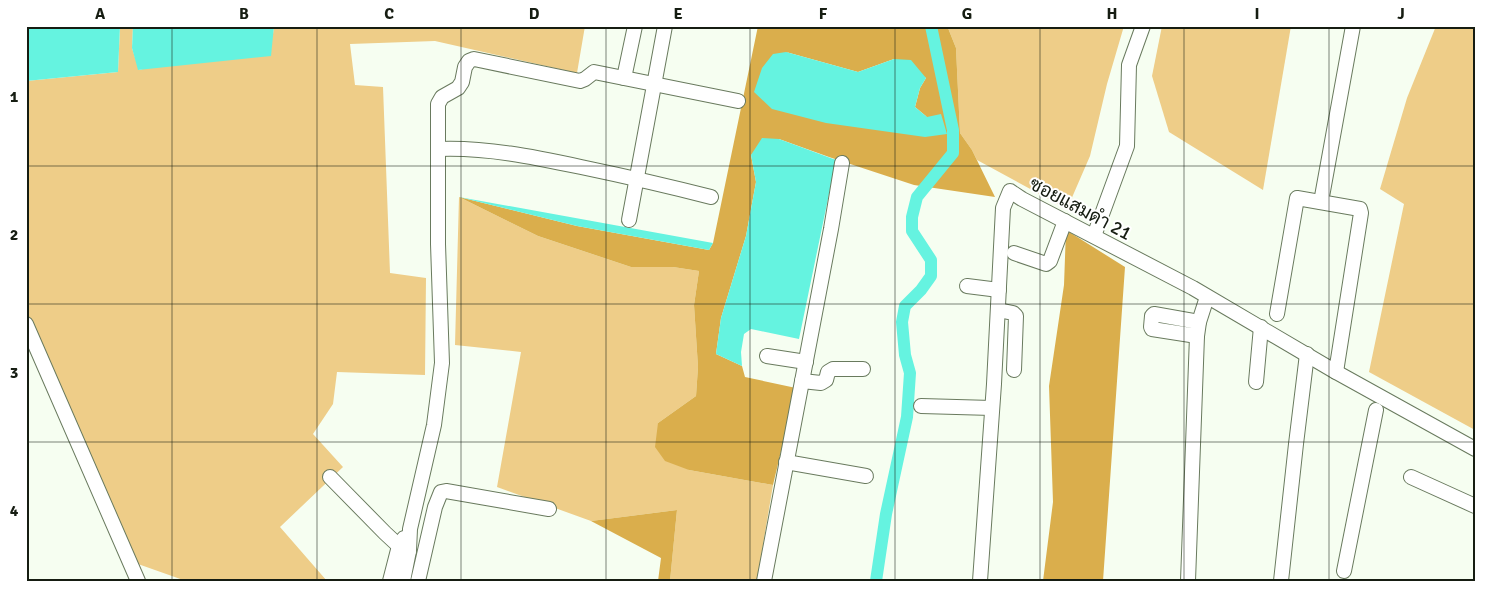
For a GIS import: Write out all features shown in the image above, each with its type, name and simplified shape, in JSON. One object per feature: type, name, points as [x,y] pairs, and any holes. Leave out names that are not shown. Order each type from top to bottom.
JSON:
[{"type":"street","points":[[624,78],[634,26]]},
{"type":"street","points":[[629,220],[665,26]]},
{"type":"street","points":[[1094,236],[1128,146],[1129,65],[1143,26]]},
{"type":"street","points":[[1321,202],[1353,26]]},
{"type":"street","points":[[390,581],[410,529],[434,424],[442,364],[438,244],[438,104],[442,98],[458,88],[462,82],[465,67],[469,61],[474,59],[580,81],[594,72],[738,101]]},
{"type":"street","points":[[438,148],[461,148],[523,154],[711,198]]},
{"type":"street","points":[[764,581],[842,163]]},
{"type":"street","name":"ซอยแสมดำ 21","points":[[980,581],[1003,208],[1010,191],[1193,288],[1261,327],[1336,372],[1377,402],[1475,449]]},
{"type":"street","points":[[1277,314],[1297,199],[1359,209],[1361,212],[1336,372]]},
{"type":"street","points":[[1014,253],[1046,264],[1050,261],[1065,221]]},
{"type":"street","points":[[966,286],[999,290]]},
{"type":"street","points":[[1188,581],[1198,329],[1207,297]]},
{"type":"street","points":[[998,310],[1013,313],[1016,316],[1014,370]]},
{"type":"street","points":[[26,324],[138,581]]},
{"type":"street","points":[[1256,382],[1261,327]]},
{"type":"street","points":[[1281,581],[1307,354]]},
{"type":"street","points":[[767,356],[806,362]]},
{"type":"street","points":[[802,382],[821,383],[826,380],[828,372],[833,369],[863,369]]},
{"type":"street","points":[[1344,571],[1377,402]]},
{"type":"street","points":[[921,406],[992,408]]},
{"type":"street","points":[[786,462],[866,476]]},
{"type":"street","points":[[330,477],[385,533],[404,548]]},
{"type":"street","points":[[1411,477],[1475,506]]},
{"type":"street","points":[[418,581],[435,507],[441,492],[446,491],[548,509]]},
{"type":"street","points":[[402,581],[404,548]]},
{"type":"shaded area","points":[[120,26],[133,26],[132,48],[139,70],[273,34],[274,26],[585,26],[577,73],[435,41],[350,44],[355,85],[383,87],[390,273],[426,278],[425,375],[337,372],[333,404],[313,434],[343,467],[280,527],[327,581],[186,581],[138,564],[26,340],[26,81],[118,72]]},
{"type":"shaded area","points":[[758,26],[946,26],[948,28],[956,48],[960,133],[972,150],[995,197],[914,185],[779,139],[751,155],[756,182],[746,236],[721,318],[716,354],[742,366],[745,377],[796,388],[773,485],[689,470],[665,461],[655,447],[658,423],[696,396],[698,367],[694,305],[699,271],[673,267],[631,267],[538,236],[459,197],[577,226],[709,250],[713,243]],"holes":[[[786,52],[858,72],[894,59],[926,78],[920,88],[915,107],[927,117]]]},
{"type":"shaded area","points":[[946,26],[1124,26],[1107,84],[1090,156],[1067,209],[977,160],[960,133],[956,48]]},
{"type":"shaded area","points":[[1162,26],[1291,26],[1263,190],[1169,132],[1152,76]]},
{"type":"shaded area","points":[[1436,26],[1475,26],[1475,430],[1369,372],[1404,204],[1380,189],[1407,98]]},
{"type":"shaded area","points":[[459,197],[538,236],[631,267],[673,267],[699,271],[694,305],[698,367],[696,396],[658,423],[689,470],[773,485],[757,581],[670,581],[677,510],[591,521],[497,487],[521,352],[455,345]]},
{"type":"shaded area","points":[[1066,230],[1125,267],[1103,581],[1043,581],[1053,502],[1049,386],[1064,285]]},
{"type":"shaded area","points":[[677,510],[670,581],[658,581],[661,558],[591,521]]},
{"type":"water","points":[[26,26],[120,26],[118,72],[26,81]]},
{"type":"water","points":[[133,26],[274,26],[271,56],[138,70],[132,48]]},
{"type":"water","points":[[786,52],[858,72],[894,59],[911,60],[926,78],[920,88],[915,107],[927,117],[941,114],[947,134],[925,137],[826,123],[772,109],[754,92],[762,68],[773,54]]},
{"type":"water","points":[[762,138],[779,139],[836,160],[799,339],[751,329],[744,334],[741,352],[742,366],[716,354],[721,318],[746,236],[756,182],[751,155]]},
{"type":"water","points":[[459,197],[713,243],[709,250],[577,226]]},
{"type":"waterway","points":[[876,581],[886,514],[907,417],[910,373],[905,355],[902,322],[905,306],[921,290],[931,276],[931,260],[912,231],[912,217],[917,197],[953,153],[953,130],[931,26]]}]
